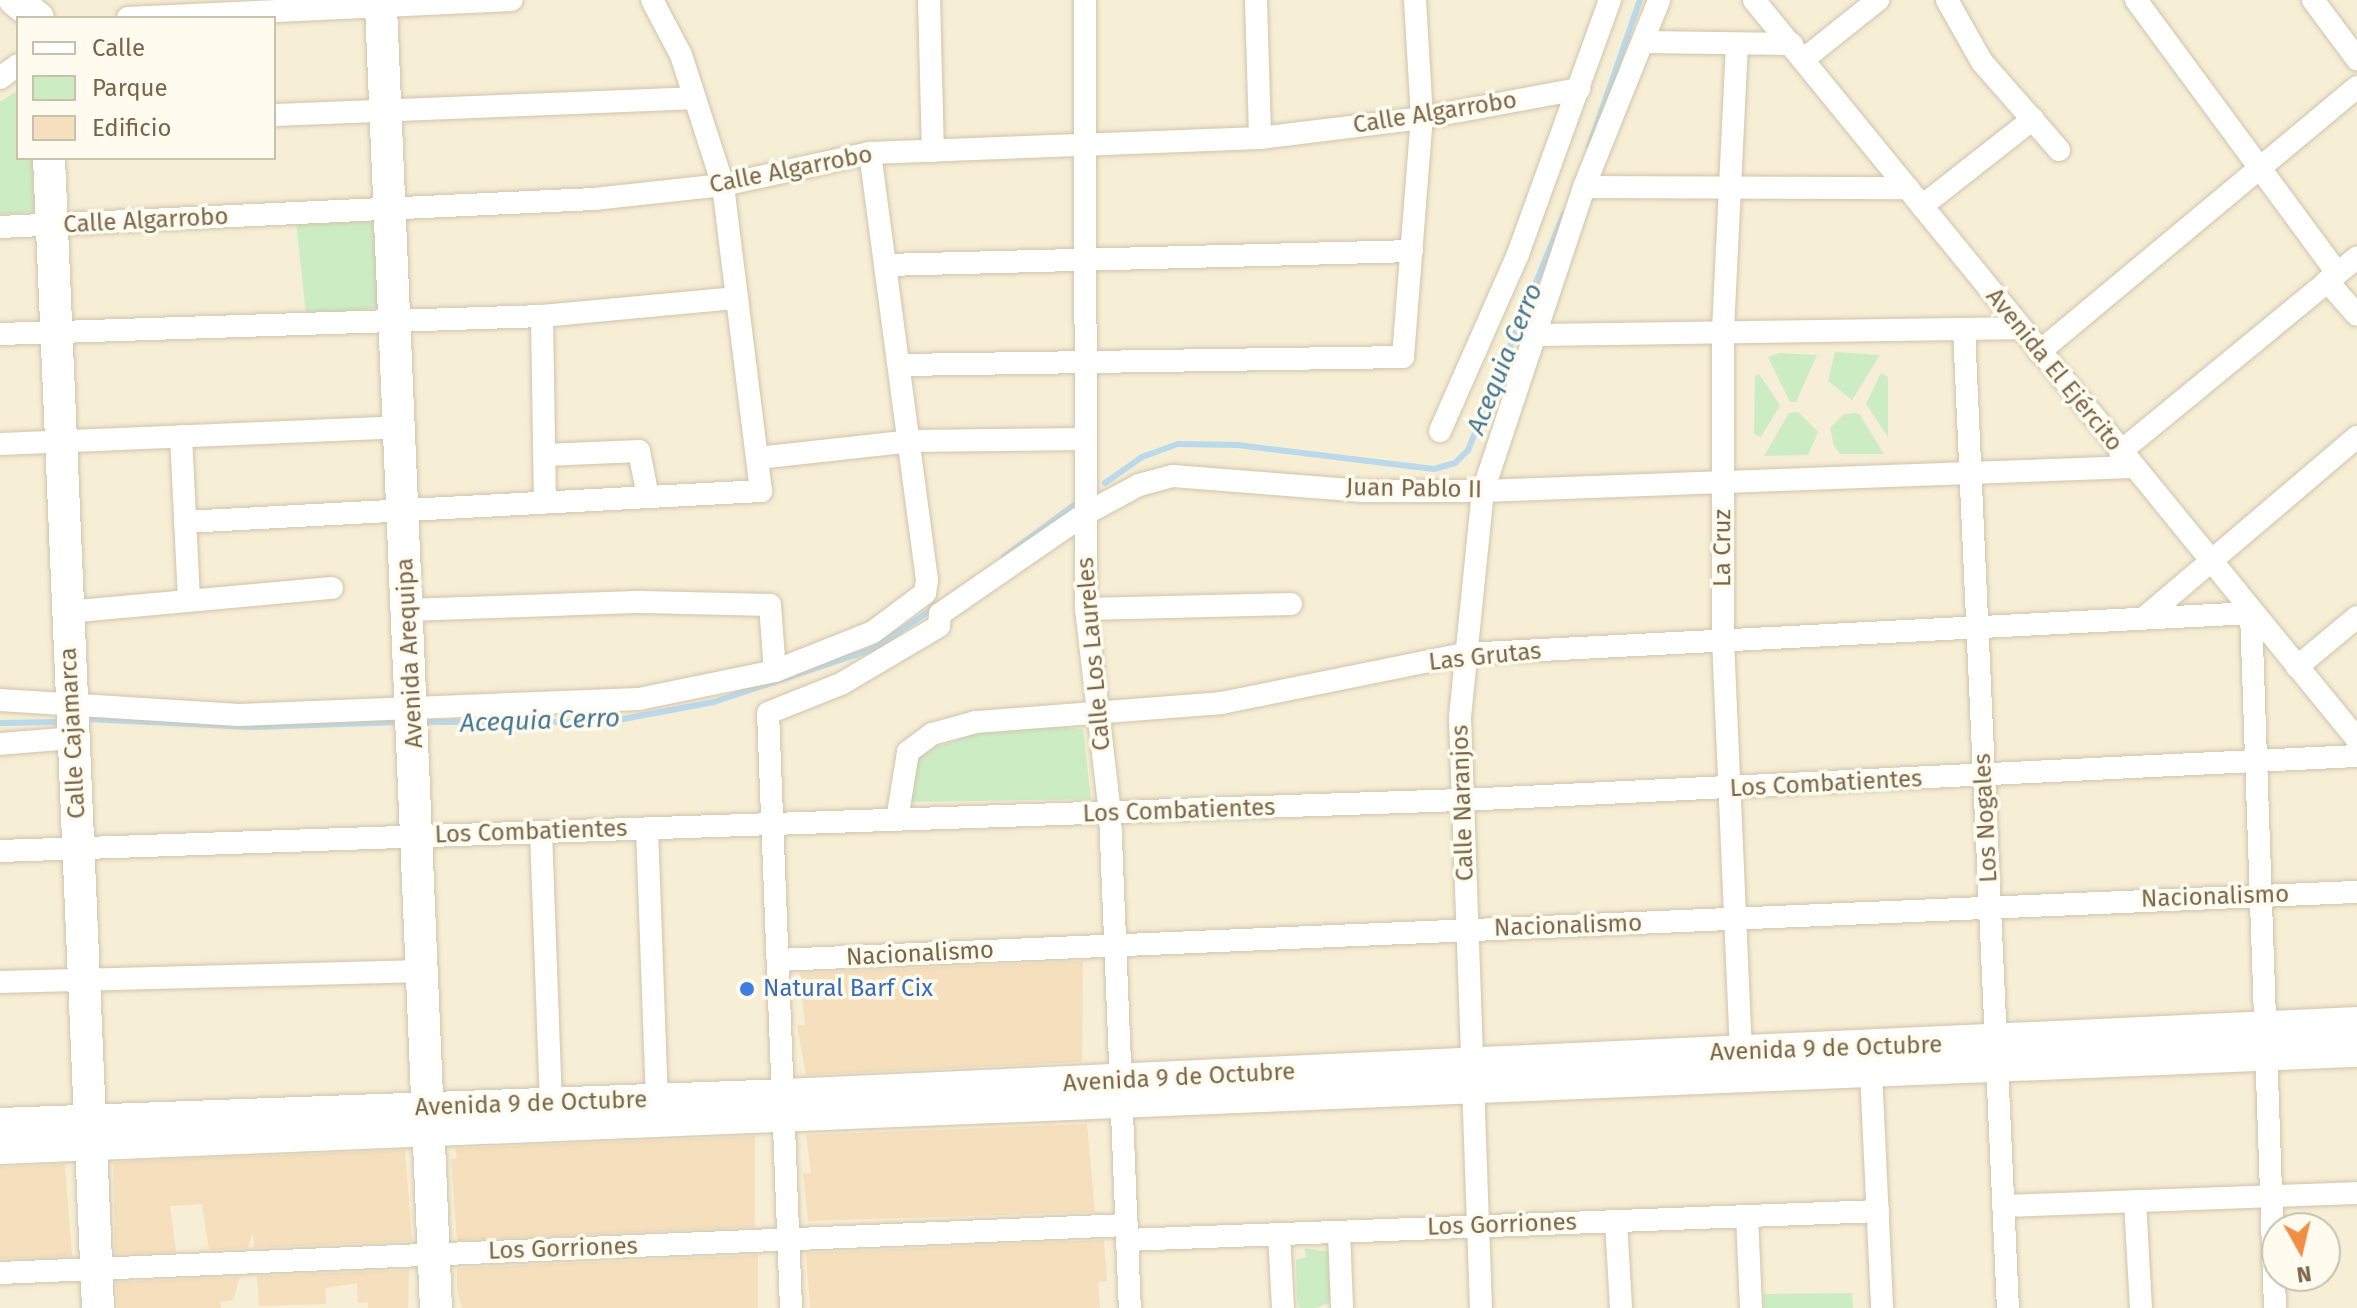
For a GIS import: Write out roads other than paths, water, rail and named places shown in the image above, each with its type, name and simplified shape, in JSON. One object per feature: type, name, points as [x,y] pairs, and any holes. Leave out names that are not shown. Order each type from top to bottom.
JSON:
[{"type":"street","points":[[15,0],[37,16]]},
{"type":"street","points":[[164,16],[512,0]]},
{"type":"street","points":[[185,522],[761,491],[723,185],[681,55],[652,0]]},
{"type":"street","points":[[929,0],[933,151]]},
{"type":"street","name":"Calle Los Laureles","points":[[1085,0],[1086,609],[1110,814],[1130,1308]]},
{"type":"street","points":[[1256,0],[1260,138]]},
{"type":"street","points":[[901,365],[1403,357],[1422,118],[1415,0]]},
{"type":"street","points":[[1440,431],[1518,254],[1610,0]]},
{"type":"street","name":"Calle Naranjos","points":[[1481,1308],[1463,800],[1464,654],[1483,491],[1532,335],[1584,187],[1659,0]]},
{"type":"street","name":"Avenida El Ejército","points":[[1754,0],[2251,613],[2357,739]]},
{"type":"street","points":[[1644,42],[1737,44],[1798,52],[1878,0]]},
{"type":"street","points":[[1947,0],[1982,62],[2059,150]]},
{"type":"street","points":[[2136,0],[2357,315]]},
{"type":"street","points":[[2313,0],[2357,59]]},
{"type":"street","name":"Avenida Arequipa","points":[[378,4],[404,510],[436,1308]]},
{"type":"street","name":"La Cruz","points":[[1737,44],[1723,333],[1723,640],[1741,1052]]},
{"type":"street","points":[[2039,352],[2357,87]]},
{"type":"street","name":"Calle Algarrobo","points":[[0,227],[594,199],[723,185],[870,153],[1085,149],[1260,138],[1422,118],[1579,89]]},
{"type":"street","points":[[276,115],[694,98]]},
{"type":"street","points":[[1584,187],[1728,187],[1915,197],[2033,119]]},
{"type":"street","points":[[0,744],[73,721],[239,715],[413,722],[639,699],[775,671],[873,632],[925,593],[912,441],[870,153]]},
{"type":"street","name":"Calle Cajamarca","points":[[49,160],[98,1308]]},
{"type":"street","points":[[886,265],[1412,251]]},
{"type":"street","points":[[2127,460],[2357,257]]},
{"type":"street","points":[[0,334],[542,316],[737,298]]},
{"type":"street","points":[[542,316],[545,502]]},
{"type":"street","points":[[1532,335],[2020,328]]},
{"type":"street","name":"Los Nogales","points":[[1964,329],[2008,1308]]},
{"type":"street","points":[[0,444],[400,427]]},
{"type":"street","points":[[181,436],[189,600]]},
{"type":"street","points":[[2143,619],[2357,437]]},
{"type":"street","points":[[758,458],[912,441],[1084,439]]},
{"type":"street","points":[[545,455],[639,451],[648,497]]},
{"type":"street","name":"Juan Pablo II","points":[[771,825],[768,713],[841,684],[939,626],[940,614],[1085,501],[1139,485],[1173,476],[1363,491],[1483,491],[1971,476],[2127,460]]},
{"type":"street","points":[[67,612],[332,588]]},
{"type":"street","points":[[408,610],[642,602],[770,605],[775,671]]},
{"type":"street","points":[[1086,609],[1291,604]]},
{"type":"street","points":[[2251,613],[2263,1042],[2275,1308]]},
{"type":"street","name":"Las Grutas","points":[[897,820],[908,752],[932,734],[976,722],[1221,703],[1464,654],[2251,613]]},
{"type":"street","points":[[2297,667],[2357,617]]},
{"type":"street","points":[[0,700],[73,721]]},
{"type":"street","name":"Los Combatientes","points":[[0,851],[1463,800],[1984,777],[2357,756]]},
{"type":"street","points":[[771,825],[786,1107],[791,1308]]},
{"type":"street","points":[[647,829],[657,1100]]},
{"type":"street","points":[[541,832],[551,1104]]},
{"type":"street","name":"Nacionalismo","points":[[778,960],[2357,892]]},
{"type":"street","points":[[0,982],[423,971]]},
{"type":"street","name":"Avenida 9 de Octubre","points":[[2263,1042],[2357,1023]]},
{"type":"street","name":"Avenida 9 de Octubre","points":[[1472,1076],[1741,1052],[1997,1054],[2263,1042],[2357,1051]]},
{"type":"street","name":"Avenida 9 de Octubre","points":[[0,1124],[90,1132],[786,1107],[1472,1076],[1871,1072],[1997,1054]]},
{"type":"street","points":[[1871,1072],[1882,1308]]},
{"type":"street","name":"Avenida 9 de Octubre","points":[[429,1119],[551,1104],[657,1100],[786,1107]]},
{"type":"street","name":"Avenida 9 de Octubre","points":[[0,1148],[90,1132]]},
{"type":"street","points":[[2003,1206],[2357,1193]]},
{"type":"street","points":[[2135,1201],[2141,1308]]},
{"type":"street","name":"Los Gorriones","points":[[0,1273],[790,1239],[1127,1233],[1279,1234],[1878,1211]]},
{"type":"street","points":[[1747,1216],[1751,1308]]},
{"type":"street","points":[[1616,1221],[1621,1308]]},
{"type":"street","points":[[1339,1232],[1342,1308]]},
{"type":"street","points":[[1279,1234],[1283,1308]]},
{"type":"waterway","name":"Acequia Cerro","points":[[1589,147],[1640,0]]},
{"type":"waterway","name":"Acequia Cerro","points":[[1105,483],[1142,457],[1178,444],[1238,445],[1434,469],[1455,463],[1468,450],[1564,214]]},
{"type":"waterway","name":"Acequia Cerro","points":[[1004,557],[1078,502]]},
{"type":"waterway","name":"Acequia Cerro","points":[[420,722],[607,722],[714,702],[873,649],[934,608]]},
{"type":"waterway","name":"Acequia Cerro","points":[[88,719],[251,727],[401,722]]},
{"type":"waterway","name":"Acequia Cerro","points":[[0,723],[60,722]]},
{"type":"place","name":"Natural Barf Cix","points":[[747,989]]}]
